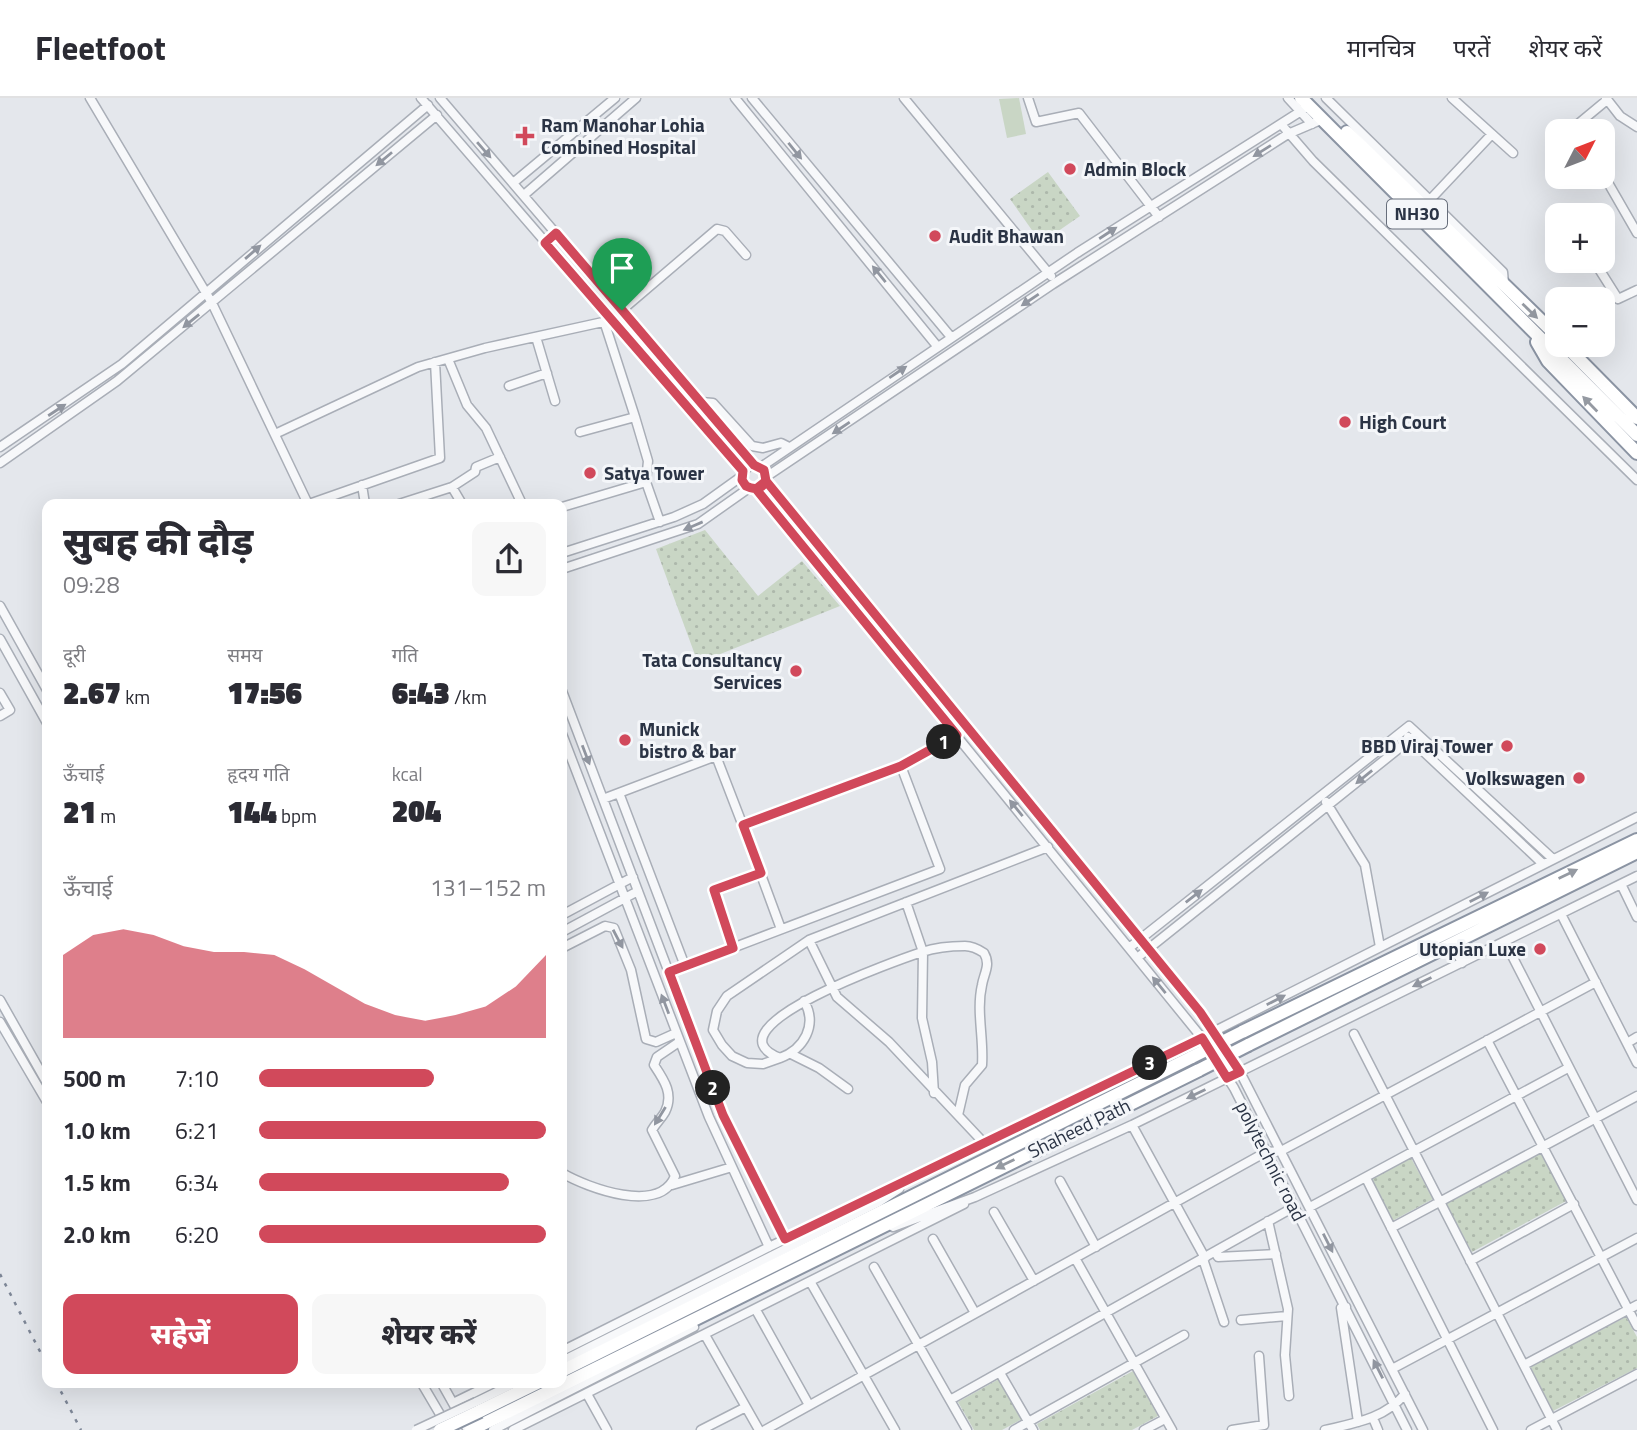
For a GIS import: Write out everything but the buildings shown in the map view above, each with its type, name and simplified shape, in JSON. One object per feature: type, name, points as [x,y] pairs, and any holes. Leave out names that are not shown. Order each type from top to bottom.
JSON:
[{"type":"highway","name":"NH30","points":[[1306,103],[1317,121],[1526,323],[1548,361],[1637,453]]},
{"type":"highway","name":"NH30","points":[[1306,103],[1411,195],[1427,203],[1545,332]]},
{"type":"highway","points":[[1526,323],[1545,336]]},
{"type":"highway","points":[[1567,357],[1637,435]]},
{"type":"highway","points":[[1577,357],[1637,418]]},
{"type":"highway","name":"Shaheed Path","points":[[567,1372],[823,1257],[1196,1063],[1242,1032],[1637,840]]},
{"type":"highway","name":"Shaheed Path","points":[[567,1368],[857,1218],[1196,1063],[1248,1045],[1637,852]]},
{"type":"highway","points":[[469,1430],[518,1394]]},
{"type":"highway","points":[[440,1430],[485,1419],[518,1394]]},
{"type":"street","points":[[90,98],[212,303],[307,499]]},
{"type":"street","name":"polytechnic road","points":[[421,98],[608,320],[742,473],[1202,1038],[1227,1078],[1266,1152],[1407,1430]]},
{"type":"street","points":[[440,98],[758,466],[1215,1031],[1240,1072],[1423,1430]]},
{"type":"street","points":[[513,183],[615,98]]},
{"type":"street","points":[[524,195],[636,98]]},
{"type":"street","points":[[735,98],[937,346]]},
{"type":"street","points":[[752,98],[951,337]]},
{"type":"street","points":[[904,98],[1049,272],[1053,284]]},
{"type":"street","points":[[1028,98],[1036,122],[1079,113],[1159,217]]},
{"type":"street","points":[[1288,98],[1306,103]]},
{"type":"street","points":[[1326,98],[1427,203],[1492,134]]},
{"type":"street","points":[[1452,98],[1513,153]]},
{"type":"street","points":[[1583,119],[1606,99],[1620,116],[1637,127]]},
{"type":"street","points":[[567,550],[660,522],[703,504],[742,473],[789,447],[1049,272],[1281,124],[1306,103]]},
{"type":"street","points":[[0,447],[106,376],[428,106]]},
{"type":"street","points":[[0,463],[88,404],[436,116]]},
{"type":"street","points":[[567,567],[698,524],[1053,284],[1288,134],[1317,121]]},
{"type":"street","points":[[1281,124],[1288,134],[1637,480]]},
{"type":"street","points":[[1612,189],[1637,233]]},
{"type":"street","points":[[622,310],[717,229],[725,231],[746,255]]},
{"type":"street","points":[[545,243],[556,233]]},
{"type":"street","points":[[1602,273],[1618,299],[1637,290]]},
{"type":"street","points":[[275,434],[418,367],[608,320],[648,461],[646,482],[660,522]]},
{"type":"street","points":[[536,337],[555,401]]},
{"type":"street","points":[[448,359],[467,405],[486,428],[520,499]]},
{"type":"street","points":[[323,499],[440,458],[435,362]]},
{"type":"street","points":[[509,386],[547,373]]},
{"type":"street","points":[[701,402],[713,403],[752,446],[763,448],[781,443],[789,447]]},
{"type":"street","points":[[580,432],[635,417]]},
{"type":"street","points":[[415,499],[452,487],[475,472],[476,467],[500,457]]},
{"type":"street","points":[[567,506],[646,482]]},
{"type":"street","points":[[362,485],[364,499]]},
{"type":"street","points":[[452,487],[459,499]]},
{"type":"street","points":[[0,606],[42,681]]},
{"type":"street","points":[[0,639],[42,713]]},
{"type":"street","points":[[0,693],[10,710],[0,716]]},
{"type":"street","points":[[567,704],[723,1115],[785,1239]]},
{"type":"street","points":[[1129,948],[1409,726],[1414,736],[1543,864]]},
{"type":"street","points":[[743,825],[901,766],[957,735]]},
{"type":"street","points":[[1137,958],[1414,736]]},
{"type":"street","points":[[1414,736],[1553,859]]},
{"type":"street","points":[[567,747],[679,1042],[769,1247]]},
{"type":"street","points":[[603,799],[716,756],[781,929]]},
{"type":"street","points":[[669,972],[940,869],[901,766]]},
{"type":"street","points":[[619,793],[685,966]]},
{"type":"street","points":[[1322,797],[1365,864],[1380,947]]},
{"type":"street","points":[[1215,1031],[1637,817]]},
{"type":"street","points":[[804,1001],[811,1024],[802,1044],[791,1054],[763,1064],[747,1063],[732,1056],[713,1030],[717,1011],[727,996],[809,940],[1048,847]]},
{"type":"street","points":[[1063,866],[1074,857]]},
{"type":"street","points":[[733,948],[714,890],[761,873]]},
{"type":"street","points":[[567,1380],[823,1257],[975,1197],[1132,1125],[1637,876]]},
{"type":"street","points":[[567,912],[633,877]]},
{"type":"street","points":[[1621,884],[1637,917]]},
{"type":"street","points":[[567,929],[638,891]]},
{"type":"street","points":[[906,902],[923,952],[922,1018],[932,1062],[934,1093]]},
{"type":"street","points":[[1561,914],[1637,1063]]},
{"type":"street","points":[[1439,917],[1443,926]]},
{"type":"street","points":[[567,946],[606,926],[614,928],[631,970],[643,1035],[649,1042],[656,1042],[676,1033]]},
{"type":"street","points":[[809,940],[837,997],[889,1042],[934,1093],[984,1143]]},
{"type":"street","points":[[1505,942],[1637,1200]]},
{"type":"street","points":[[780,1058],[766,1049],[764,1038],[769,1026],[804,1001],[832,987],[923,952],[967,946],[984,953],[988,959],[980,1008],[982,1065],[965,1085],[958,1115]]},
{"type":"street","points":[[1456,951],[1462,963]]},
{"type":"street","points":[[765,1430],[1266,1152],[1281,1151],[1596,982]]},
{"type":"street","points":[[0,1000],[42,1074]]},
{"type":"street","points":[[0,1022],[42,1093]]},
{"type":"street","points":[[1354,1034],[1557,1430]]},
{"type":"street","points":[[1627,1043],[1637,1037]]},
{"type":"street","points":[[567,1348],[785,1239],[984,1143],[1063,1109],[1202,1038]]},
{"type":"street","points":[[1487,1040],[1519,1095],[1601,1257],[1633,1308],[1637,1325]]},
{"type":"street","points":[[671,1185],[675,1175],[652,1130],[656,1121],[664,1114],[668,1101],[668,1087],[654,1065],[657,1057],[679,1042]]},
{"type":"street","points":[[791,1054],[819,1068],[848,1089]]},
{"type":"street","points":[[1310,1207],[1568,1068]]},
{"type":"street","points":[[1391,1228],[1637,1096]]},
{"type":"street","points":[[1132,1125],[1204,1258],[1224,1322]]},
{"type":"street","points":[[1076,1136],[1082,1148]]},
{"type":"street","points":[[567,1176],[582,1185],[609,1194],[660,1194],[671,1185],[732,1167]]},
{"type":"street","points":[[567,1359],[857,1218],[924,1172]]},
{"type":"street","points":[[1366,1178],[1493,1430]]},
{"type":"street","points":[[1060,1181],[1096,1247]]},
{"type":"street","points":[[513,1430],[950,1214],[975,1197]]},
{"type":"street","points":[[1470,1261],[1574,1204]]},
{"type":"street","points":[[950,1401],[1294,1207]]},
{"type":"street","points":[[994,1212],[1034,1281]]},
{"type":"street","points":[[1268,1222],[1287,1316],[1285,1354],[1289,1396]]},
{"type":"street","points":[[887,1230],[894,1242]]},
{"type":"street","points":[[1392,1369],[1637,1238]]},
{"type":"street","points":[[933,1239],[975,1313]]},
{"type":"street","points":[[1215,1252],[1218,1257],[1276,1254]]},
{"type":"street","points":[[1075,1258],[1172,1430]]},
{"type":"street","points":[[874,1267],[967,1430]]},
{"type":"street","points":[[811,1283],[895,1430]]},
{"type":"street","points":[[1346,1307],[1341,1308],[1358,1422]]},
{"type":"street","points":[[1524,1366],[1633,1308]]},
{"type":"street","points":[[756,1310],[809,1405]]},
{"type":"street","points":[[1241,1321],[1287,1316]]},
{"type":"street","points":[[705,1335],[759,1430]]},
{"type":"street","points":[[1014,1430],[1030,1426],[1184,1335]]},
{"type":"street","points":[[1236,1430],[1264,1425],[1259,1356]]},
{"type":"street","points":[[1000,1373],[1030,1426]]},
{"type":"street","points":[[1531,1430],[1637,1374]]},
{"type":"street","points":[[424,1388],[449,1430]]},
{"type":"street","points":[[444,1388],[469,1430]]},
{"type":"street","points":[[453,1403],[484,1388]]},
{"type":"street","points":[[416,1430],[485,1419],[550,1388]]},
{"type":"street","points":[[587,1394],[607,1430]]},
{"type":"street","points":[[1325,1430],[1373,1418],[1395,1406],[1405,1394]]},
{"type":"street","points":[[701,1430],[746,1408]]},
{"type":"street","points":[[1373,1418],[1378,1430]]},
{"type":"street","points":[[1144,1430],[1165,1419]]},
{"type":"green space","points":[[1019,98],[1026,134],[1007,138],[999,99]]},
{"type":"green space","points":[[1048,172],[1080,216],[1041,243],[1010,199]]},
{"type":"green space","points":[[705,530],[758,596],[802,561],[840,606],[698,663],[656,549]]},
{"type":"green space","points":[[1542,1152],[1568,1200],[1472,1252],[1446,1204]]},
{"type":"green space","points":[[1411,1158],[1433,1199],[1392,1221],[1370,1180]]},
{"type":"green space","points":[[1626,1317],[1637,1337],[1637,1368],[1553,1411],[1530,1366]]},
{"type":"green space","points":[[1133,1371],[1158,1416],[1132,1430],[1040,1430],[1037,1424]]},
{"type":"green space","points":[[999,1379],[1022,1419],[1002,1430],[974,1430],[958,1402]]},
{"type":"railway","points":[[0,1274],[42,1355]]},
{"type":"railway","points":[[59,1388],[81,1430]]},
{"type":"place","name":"Ram Manohar Lohia Combined Hospital","points":[[525,136]]},
{"type":"place","name":"Admin Block","points":[[1070,169]]},
{"type":"place","name":"Audit Bhawan","points":[[935,236]]},
{"type":"place","name":"High Court","points":[[1345,422]]},
{"type":"place","name":"Satya Tower","points":[[590,473]]},
{"type":"place","name":"Tata Consultancy Services","points":[[796,671]]},
{"type":"place","name":"Munick bistro & bar","points":[[625,740]]},
{"type":"place","name":"BBD Viraj Tower","points":[[1507,746]]},
{"type":"place","name":"Volkswagen","points":[[1579,778]]},
{"type":"place","name":"Utopian Luxe","points":[[1540,949]]},
{"type":"route","points":[[622,310],[556,233],[545,243],[743,471],[742,480],[746,486],[756,489],[761,487],[766,481],[1200,1012],[1240,1072],[1227,1078],[1202,1038],[785,1239],[723,1115],[669,972],[733,948],[714,890],[761,873],[743,825],[901,766],[957,735],[756,489],[766,481],[764,470],[754,465],[622,310]]}]
